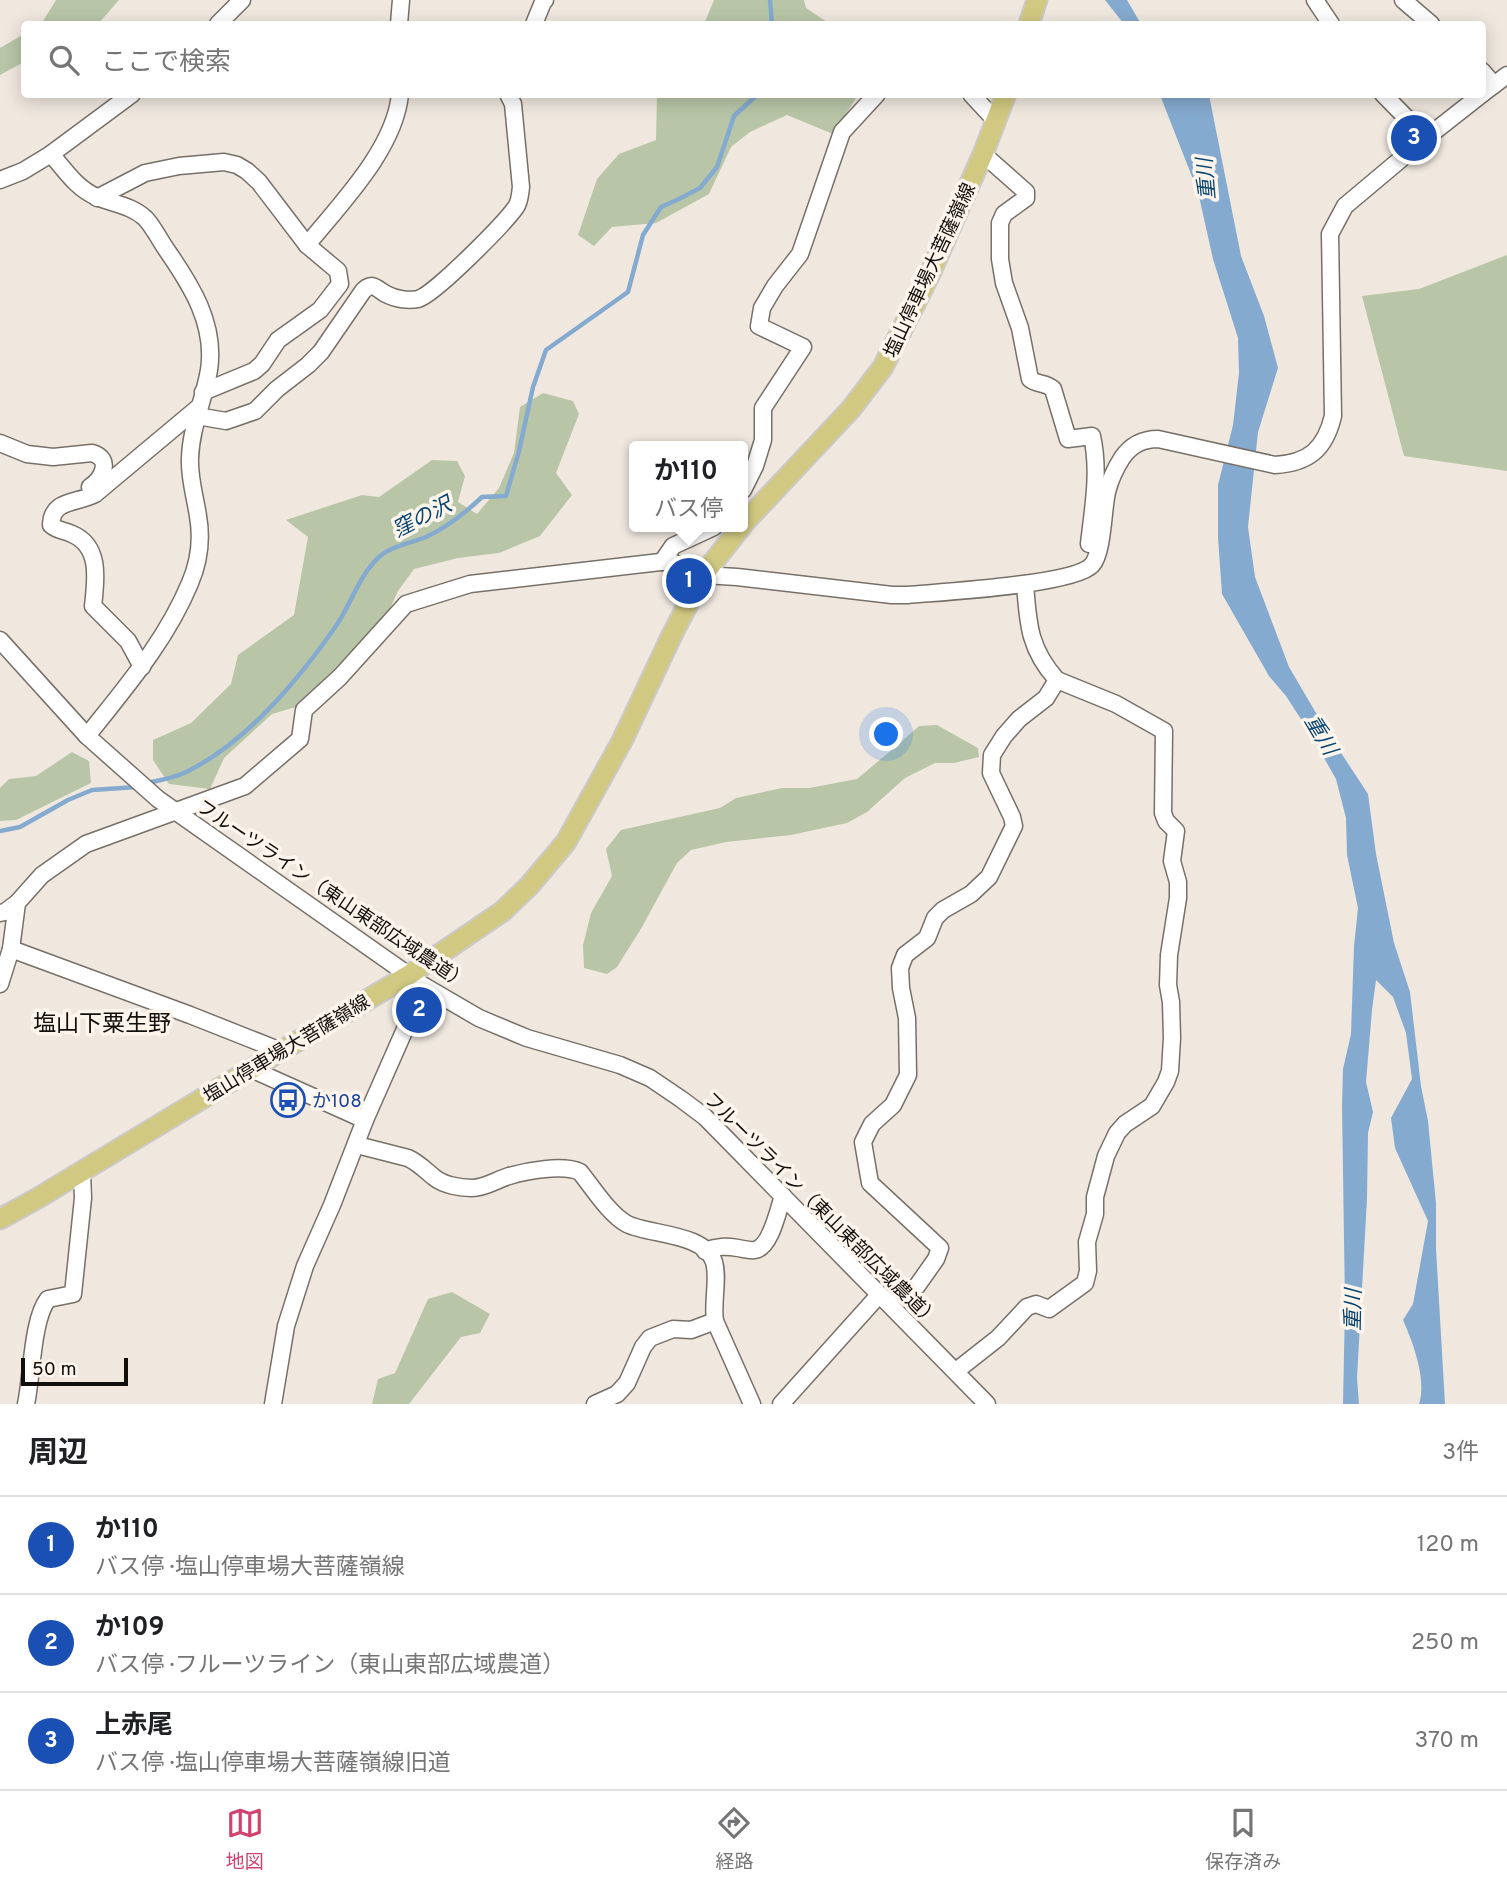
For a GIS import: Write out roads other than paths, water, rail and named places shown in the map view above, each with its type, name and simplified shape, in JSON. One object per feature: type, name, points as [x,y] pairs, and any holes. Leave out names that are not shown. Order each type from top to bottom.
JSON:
[{"type":"main road","points":[[1030,21],[1037,0]]},
{"type":"main road","name":"塩山停車場大菩薩嶺線","points":[[748,519],[851,409],[883,367],[916,305],[983,154],[1005,98]]},
{"type":"main road","name":"塩山停車場大菩薩嶺線","points":[[0,1219],[281,1051],[416,980],[503,911],[529,886],[566,842],[622,741],[703,575],[737,532]]},
{"type":"street","points":[[221,21],[242,0]]},
{"type":"street","points":[[399,21],[401,0]]},
{"type":"street","points":[[535,21],[545,0]]},
{"type":"street","points":[[1315,0],[1329,21]]},
{"type":"street","points":[[1403,0],[1428,21]]},
{"type":"street","points":[[0,180],[23,171],[51,154],[127,98]]},
{"type":"street","points":[[307,245],[360,180],[379,151],[391,128],[400,98]]},
{"type":"street","points":[[200,405],[226,421],[256,411],[277,389],[309,365],[321,352],[368,287],[374,286],[389,296],[405,300],[419,299],[434,290],[480,246],[517,206],[520,197],[513,104],[510,98]]},
{"type":"street","points":[[748,481],[763,440],[764,408],[803,347],[759,326],[762,309],[775,286],[800,254],[842,132],[873,98]]},
{"type":"street","points":[[975,98],[996,121]]},
{"type":"street","points":[[1387,98],[1426,138]]},
{"type":"street","points":[[0,913],[17,903],[42,875],[86,844],[245,786],[300,739],[304,710],[340,677],[406,604],[470,584],[669,561],[703,575],[908,595],[1025,584],[1080,573],[1091,566],[1099,547],[1107,491],[1114,470],[1127,451],[1147,439],[1158,439],[1275,465],[1304,460],[1313,454],[1325,438],[1333,416],[1330,234],[1345,206],[1477,98]]},
{"type":"street","points":[[51,154],[80,188],[97,198],[127,206],[145,218],[176,263],[202,309],[210,347],[209,370],[192,433],[190,459],[200,542],[198,561],[169,627],[142,667],[87,736]]},
{"type":"street","points":[[983,154],[1026,192],[1026,198],[1004,214],[1000,223],[1000,259],[1004,283],[1020,328],[1030,379],[1053,388],[1068,439],[1092,436],[1097,456],[1089,544],[1099,547]]},
{"type":"street","points":[[97,198],[145,173],[178,166],[224,162],[237,164],[259,182],[307,245],[338,271],[340,284],[320,310],[278,340],[254,371],[200,405],[95,494],[58,506],[53,512],[51,525],[55,529],[74,534],[85,542],[96,565],[93,606],[128,640],[142,667]]},
{"type":"street","points":[[0,443],[27,454],[53,457],[92,453],[98,455],[102,459],[103,474],[97,482],[74,497],[73,502]]},
{"type":"street","points":[[663,562],[673,545],[703,532]]},
{"type":"street","points":[[956,1371],[998,1338],[1027,1307],[1036,1304],[1049,1309],[1085,1283],[1088,1271],[1087,1242],[1106,1156],[1117,1133],[1125,1124],[1152,1106],[1170,1071],[1172,1038],[1169,956],[1178,882],[1172,861],[1175,831],[1163,813],[1164,731],[1116,704],[1057,680],[1043,664],[1028,626],[1025,584]]},
{"type":"street","name":"フルーツライン（東山東部広域農道）","points":[[0,640],[87,736],[158,799],[416,980],[478,1018],[527,1038],[620,1065],[650,1078],[705,1117],[987,1404]]},
{"type":"street","points":[[781,1404],[882,1298],[917,1286],[936,1259],[940,1248],[870,1183],[863,1142],[872,1124],[893,1105],[908,1075],[907,1018],[900,968],[905,955],[927,938],[934,918],[971,894],[989,877],[1014,826],[991,773],[992,755],[1019,719],[1046,698],[1057,680]]},
{"type":"street","points":[[0,984],[11,949],[17,903]]},
{"type":"street","points":[[11,949],[281,1051]]},
{"type":"street","points":[[272,1404],[286,1326],[305,1266],[357,1145],[416,980]]},
{"type":"street","points":[[251,1069],[365,1120]]},
{"type":"street","points":[[357,1145],[408,1158],[445,1184],[470,1188],[481,1187],[507,1176],[540,1170],[574,1169],[580,1172],[622,1221],[631,1226],[687,1240],[710,1254],[714,1262],[715,1321],[752,1404]]},
{"type":"street","points":[[26,1404],[43,1305],[48,1299],[73,1294],[83,1198],[82,1172]]},
{"type":"street","points":[[705,1251],[715,1246],[750,1250],[758,1250],[764,1246],[783,1196]]},
{"type":"street","points":[[595,1404],[617,1394],[627,1383],[650,1338],[673,1329],[691,1330],[715,1321]]},
{"type":"water","points":[[1105,0],[1127,0],[1139,21],[1122,21]]},
{"type":"water","name":"重川","points":[[1161,98],[1210,98],[1241,256],[1264,316],[1278,368],[1258,432],[1248,527],[1255,577],[1289,667],[1368,794],[1376,854],[1394,943],[1410,992],[1428,1121],[1436,1203],[1445,1404],[1419,1404],[1420,1372],[1403,1320],[1413,1304],[1428,1221],[1395,1148],[1391,1118],[1412,1079],[1406,1033],[1393,997],[1376,980],[1366,1082],[1373,1112],[1368,1133],[1357,1378],[1359,1404],[1343,1404],[1343,1069],[1351,1034],[1358,908],[1347,855],[1346,818],[1336,779],[1286,696],[1269,676],[1222,594],[1218,485],[1233,425],[1239,373],[1238,338],[1213,259],[1198,192]]},
{"type":"waterway","name":"窪の沢","points":[[770,0],[772,21]]},
{"type":"waterway","name":"窪の沢","points":[[148,783],[180,775],[206,761],[228,746],[269,709],[321,646],[341,618],[371,565],[383,554],[442,529],[482,497],[506,496],[533,387],[546,350],[628,292],[643,235],[661,207],[700,188],[717,167],[734,116],[754,98]]},
{"type":"waterway","name":"窪の沢","points":[[0,831],[20,827],[92,790],[137,787]]},
{"type":"place","name":"上赤尾","points":[[1414,138]]},
{"type":"place","name":"か110","points":[[689,581]]},
{"type":"place","name":"か109","points":[[419,1010]]},
{"type":"place","name":"か108","points":[[288,1100]]},
{"type":"district","name":"塩山下粟生野","points":[[102,1023]]}]
